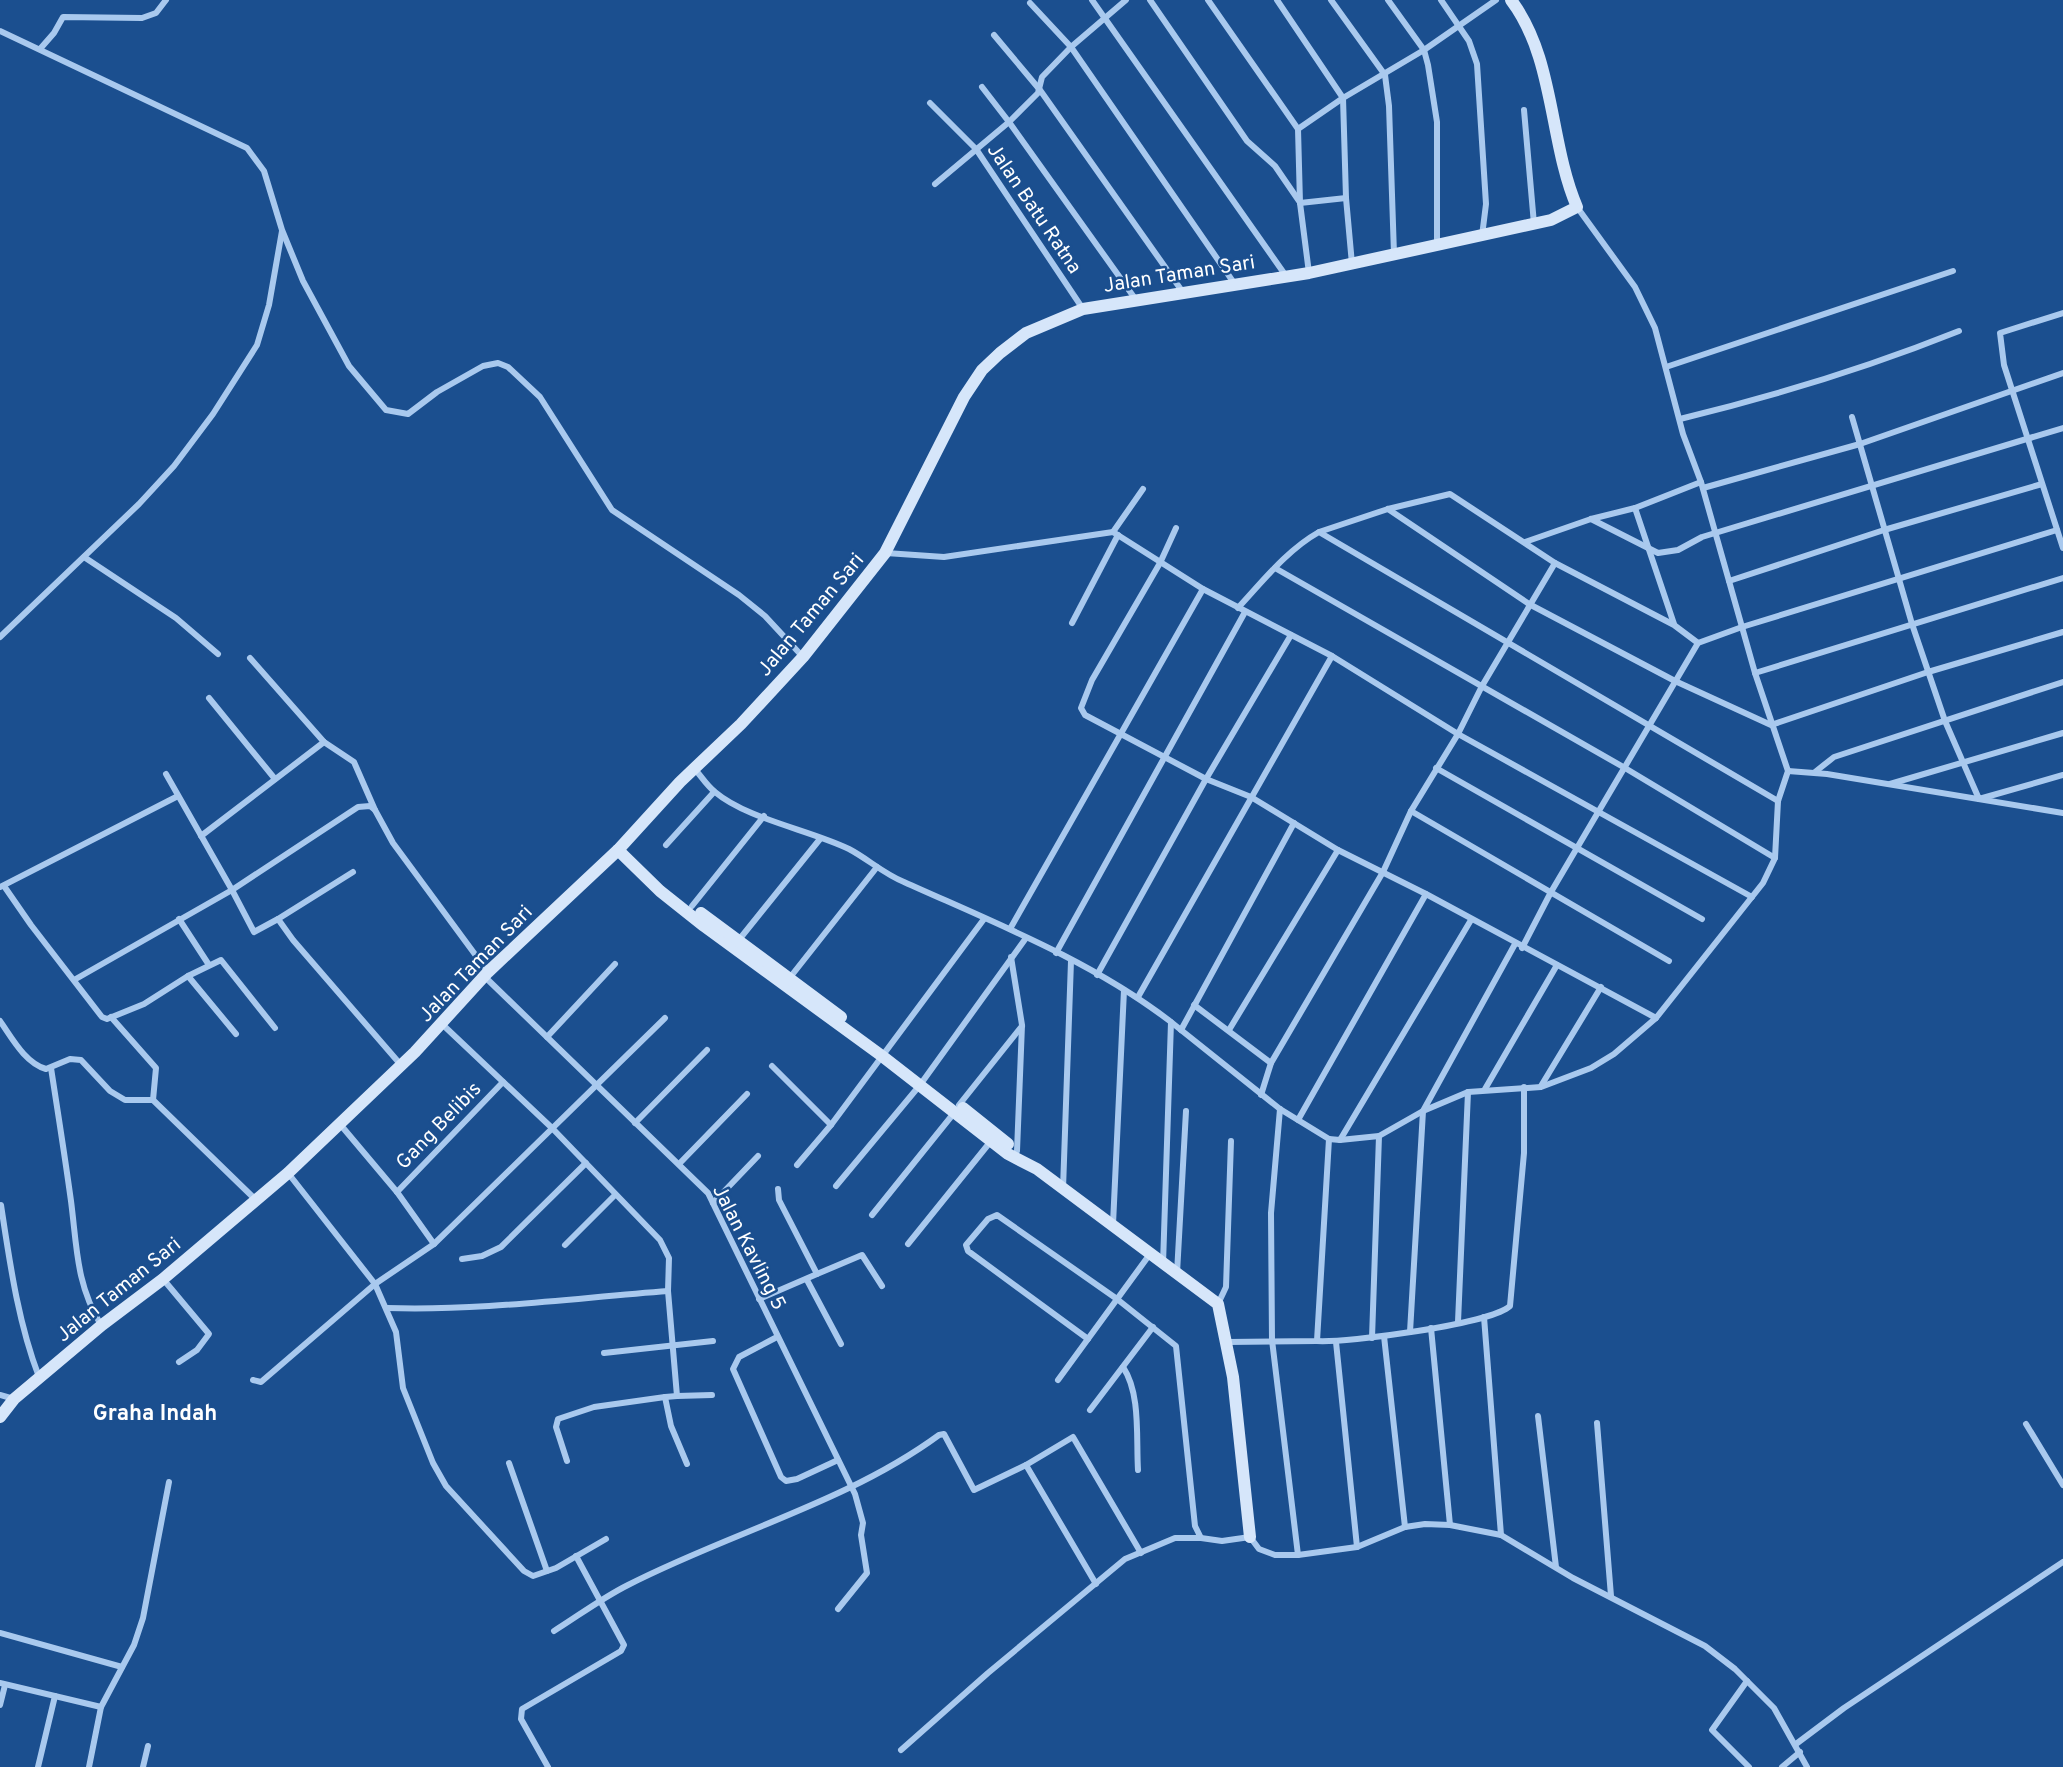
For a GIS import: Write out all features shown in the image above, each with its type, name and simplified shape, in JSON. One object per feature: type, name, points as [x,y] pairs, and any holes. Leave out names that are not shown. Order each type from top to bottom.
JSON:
[{"type":"street","points":[[40,49],[54,33],[63,17],[142,18],[156,13],[166,0]]},
{"type":"street","points":[[1092,0],[1286,276]]},
{"type":"street","points":[[935,184],[1009,122],[1040,90],[1042,77],[1071,47],[1126,0]]},
{"type":"street","points":[[1150,0],[1246,141],[1275,166],[1300,203]]},
{"type":"street","points":[[1208,0],[1298,129],[1300,203],[1309,273]]},
{"type":"street","points":[[1277,0],[1343,98],[1346,198],[1352,265]]},
{"type":"street","points":[[1331,0],[1385,75],[1389,106],[1394,254]]},
{"type":"street","points":[[1388,0],[1424,50],[1437,122],[1437,246]]},
{"type":"street","points":[[1441,0],[1469,41],[1477,64],[1486,204],[1482,237]]},
{"type":"street","points":[[1298,129],[1343,98],[1424,50],[1457,24],[1496,0]]},
{"type":"street","points":[[694,768],[714,792],[735,806],[849,849],[877,867],[984,919],[1010,929],[1138,997],[1261,1095],[1329,1139],[1379,1136],[1423,1111],[1468,1092],[1485,1089],[1541,1087],[1592,1068],[1614,1054],[1656,1018],[1752,897],[1775,858],[1778,801],[1788,771],[1755,673],[1702,485],[1683,434],[1655,328],[1635,287],[1576,207],[1540,65],[1523,19],[1511,0]]},
{"type":"street","points":[[1030,3],[1071,47],[1234,283]]},
{"type":"street","points":[[0,31],[247,148],[264,171],[282,230],[303,281],[333,341],[349,366],[386,410],[408,414],[437,392],[483,366],[498,363],[508,368],[540,397],[612,510],[739,595],[765,616],[803,657]]},
{"type":"street","points":[[994,35],[1040,90],[1182,291]]},
{"type":"street","points":[[982,87],[1137,301]]},
{"type":"street","name":"Jalan Batu Ratna","points":[[930,103],[976,149],[1083,309]]},
{"type":"street","points":[[1524,110],[1534,224]]},
{"type":"street","points":[[1300,203],[1346,198]]},
{"type":"street","name":"Jalan Taman Sari","points":[[0,1417],[14,1399],[102,1325],[163,1279],[257,1202],[402,1065],[443,1024],[486,975],[618,850],[694,768],[741,724],[803,657],[885,553],[964,397],[982,370],[1026,333],[1083,309],[1352,265],[1551,220],[1576,207]]},
{"type":"street","points":[[0,637],[140,504],[174,466],[213,414],[257,345],[269,305],[282,230]]},
{"type":"street","points":[[1666,366],[1953,271]]},
{"type":"street","points":[[2063,313],[2000,333],[2004,365],[2063,549]]},
{"type":"street","points":[[1680,419],[1730,407],[1904,353],[1959,331]]},
{"type":"street","points":[[1525,542],[1702,485],[1860,444],[2063,373]]},
{"type":"street","points":[[1852,417],[1912,624],[1945,721],[1979,798]]},
{"type":"street","points":[[1591,519],[1649,551],[1671,553],[1716,534],[2063,428]]},
{"type":"street","points":[[1729,581],[1884,530],[2042,484]]},
{"type":"street","points":[[1071,623],[1115,533],[1143,489]]},
{"type":"street","points":[[1238,608],[1307,538],[1388,508],[1450,494],[1555,563],[1674,625],[1698,643]]},
{"type":"street","points":[[1388,508],[1529,604],[1675,681],[1771,725],[1928,672],[2063,632]]},
{"type":"street","points":[[1635,508],[1674,625]]},
{"type":"street","points":[[1522,948],[1551,892],[1698,643],[2056,528],[2063,523]]},
{"type":"street","points":[[1176,528],[1160,563],[1092,680],[1081,708],[1085,715],[1206,779],[1251,797],[1338,850],[1426,894],[1522,948],[1601,987],[1656,1018]]},
{"type":"street","points":[[1319,532],[1506,644],[1778,801]]},
{"type":"street","points":[[885,553],[944,557],[1115,533],[1203,590],[1332,656],[1458,734],[1752,897]]},
{"type":"street","points":[[84,557],[176,618],[218,654]]},
{"type":"street","points":[[1261,1095],[1271,1063],[1383,872],[1411,811],[1458,734],[1482,686],[1555,563]]},
{"type":"street","points":[[1275,568],[1625,768],[1775,858]]},
{"type":"street","points":[[1755,673],[2063,578]]},
{"type":"street","points":[[1010,929],[1203,590]]},
{"type":"street","points":[[1056,953],[1163,756],[1245,612]]},
{"type":"street","points":[[1097,975],[1206,779],[1291,635]]},
{"type":"street","points":[[1138,997],[1332,656]]},
{"type":"street","name":"Jalan Kavling 5","points":[[250,658],[324,742],[354,762],[375,810],[393,843],[486,975],[702,1187],[713,1203],[855,1494],[863,1523],[861,1535],[867,1573],[838,1609]]},
{"type":"street","points":[[1815,772],[1831,759],[2063,682]]},
{"type":"street","points":[[209,698],[275,779]]},
{"type":"street","points":[[1887,785],[2063,733]]},
{"type":"street","points":[[201,836],[324,742]]},
{"type":"street","points":[[1436,768],[1702,919]]},
{"type":"street","points":[[1788,771],[1815,772],[2063,813]]},
{"type":"street","points":[[166,774],[254,932],[353,872]]},
{"type":"street","points":[[1979,798],[2063,775]]},
{"type":"street","points":[[666,845],[714,792]]},
{"type":"street","points":[[178,796],[2,886],[102,1017],[111,1017],[144,1004],[188,976],[220,960],[275,1028]]},
{"type":"street","points":[[74,980],[232,890],[358,807],[370,806],[375,810]]},
{"type":"street","points":[[1411,811],[1669,961]]},
{"type":"street","points":[[692,906],[764,816]]},
{"type":"street","points":[[1181,1030],[1294,823]]},
{"type":"street","points":[[738,941],[820,839]]},
{"type":"street","points":[[618,850],[660,891],[885,1053],[1113,1228],[1218,1304],[1228,1342],[1250,1537],[1259,1549],[1275,1555],[1298,1555],[1357,1547],[1405,1527],[1450,1524],[1501,1535],[1556,1567],[1705,1646],[1748,1681],[1774,1708],[1807,1767]]},
{"type":"street","points":[[1229,1030],[1338,850]]},
{"type":"street","points":[[787,981],[877,867]]},
{"type":"street","points":[[653,882],[666,886],[692,906],[706,923],[738,941],[758,961]]},
{"type":"street","points":[[1298,1120],[1426,894]]},
{"type":"street","points":[[179,919],[209,965]]},
{"type":"street","points":[[278,919],[293,940],[402,1065]]},
{"type":"street","points":[[797,1165],[831,1125],[984,919]]},
{"type":"street","points":[[1340,1140],[1471,920]]},
{"type":"street","points":[[836,1186],[922,1082],[1026,938]]},
{"type":"street","points":[[1410,1332],[1423,1111],[1515,944]]},
{"type":"street","points":[[1011,957],[1022,1025],[1015,1154]]},
{"type":"street","points":[[1063,1189],[1071,961]]},
{"type":"street","points":[[547,1037],[615,964]]},
{"type":"street","points":[[1485,1089],[1557,965]]},
{"type":"street","points":[[188,976],[236,1034]]},
{"type":"street","points":[[1541,1087],[1601,987]]},
{"type":"street","points":[[1113,1228],[1124,990]]},
{"type":"street","points":[[1194,1005],[1271,1063]]},
{"type":"street","points":[[111,1017],[156,1068],[153,1100]]},
{"type":"street","points":[[253,1380],[261,1382],[375,1284],[434,1244],[665,1018]]},
{"type":"street","points":[[0,1021],[22,1052],[38,1067],[51,1068],[70,1059],[81,1060],[110,1090],[125,1100],[153,1100],[257,1202]]},
{"type":"street","points":[[1163,1264],[1171,1022]]},
{"type":"street","points":[[443,1024],[552,1128],[660,1240],[669,1258],[671,1346],[677,1396]]},
{"type":"street","points":[[872,1215],[1022,1025]]},
{"type":"street","points":[[635,1123],[707,1050]]},
{"type":"street","points":[[772,1066],[831,1125]]},
{"type":"street","points":[[51,1068],[71,1204],[76,1256],[86,1297],[102,1325]]},
{"type":"street","name":"Gang Belibis","points":[[397,1192],[503,1082]]},
{"type":"street","points":[[1228,1342],[1272,1340],[1336,1342],[1372,1338],[1484,1317],[1505,1310],[1513,1299],[1524,1153],[1524,1087]]},
{"type":"street","points":[[1458,1322],[1468,1092]]},
{"type":"street","points":[[679,1164],[747,1094]]},
{"type":"street","points":[[957,1109],[991,1141],[1015,1154]]},
{"type":"street","points":[[1280,1109],[1271,1213],[1272,1340],[1298,1555]]},
{"type":"street","points":[[1177,1274],[1186,1111]]},
{"type":"street","points":[[339,1123],[397,1192],[434,1244]]},
{"type":"street","points":[[1372,1338],[1379,1136]]},
{"type":"street","points":[[1317,1341],[1329,1139]]},
{"type":"street","points":[[908,1244],[991,1141]]},
{"type":"street","points":[[1218,1304],[1226,1287],[1231,1141]]},
{"type":"street","points":[[713,1203],[758,1156]]},
{"type":"street","points":[[462,1260],[482,1256],[501,1247],[586,1163]]},
{"type":"street","points":[[288,1173],[375,1284],[387,1308],[398,1340],[403,1388],[433,1463],[446,1486],[524,1571],[533,1576],[547,1571],[606,1539]]},
{"type":"street","points":[[778,1189],[779,1200],[817,1274]]},
{"type":"street","points":[[565,1245],[615,1195]]},
{"type":"street","points":[[1,1206],[15,1294],[27,1345],[39,1378]]},
{"type":"street","points":[[1088,1339],[968,1251],[966,1245],[991,1216],[997,1215],[1117,1299],[1176,1347],[1195,1526],[1201,1538]]},
{"type":"street","points":[[1058,1380],[1150,1254]]},
{"type":"street","points":[[759,1299],[862,1255],[882,1286]]},
{"type":"street","points":[[163,1279],[209,1335],[197,1350],[179,1362]]},
{"type":"street","points":[[807,1280],[840,1344]]},
{"type":"street","points":[[387,1308],[432,1309],[514,1305],[668,1291]]},
{"type":"street","points":[[1484,1317],[1501,1535]]},
{"type":"street","points":[[1090,1410],[1153,1327]]},
{"type":"street","points":[[1431,1328],[1450,1524]]},
{"type":"street","points":[[1384,1336],[1405,1527]]},
{"type":"street","points":[[777,1337],[739,1358],[733,1369],[781,1477],[786,1481],[797,1479],[838,1460]]},
{"type":"street","points":[[604,1353],[713,1341]]},
{"type":"street","points":[[1336,1342],[1357,1547]]},
{"type":"street","points":[[1123,1367],[1131,1380],[1138,1470]]},
{"type":"street","points":[[0,1395],[14,1399]]},
{"type":"street","points":[[567,1461],[556,1427],[558,1419],[594,1407],[666,1397],[712,1395]]},
{"type":"street","points":[[666,1397],[671,1426],[687,1464]]},
{"type":"street","points":[[1538,1416],[1556,1567]]},
{"type":"street","points":[[1598,1422],[1611,1596]]},
{"type":"street","points":[[2026,1424],[2063,1485]]},
{"type":"street","points":[[554,1631],[627,1585],[851,1485],[910,1456],[944,1434],[974,1490],[1026,1465],[1073,1437],[1141,1553]]},
{"type":"street","points":[[509,1463],[547,1571]]},
{"type":"street","points":[[1026,1465],[1096,1584]]},
{"type":"street","points":[[89,1767],[101,1707],[134,1645],[142,1618],[161,1536],[169,1482]]},
{"type":"street","points":[[902,1750],[988,1673],[1125,1559],[1175,1538],[1222,1541],[1250,1537]]},
{"type":"street","points":[[548,1767],[521,1719],[522,1709],[621,1651],[624,1645],[576,1556]]},
{"type":"street","points":[[1796,1744],[1844,1708],[2063,1562]]},
{"type":"street","points":[[0,1633],[123,1667]]},
{"type":"street","points":[[1748,1681],[1712,1730],[1749,1767]]},
{"type":"street","points":[[0,1705],[2,1684],[101,1707]]},
{"type":"street","points":[[38,1767],[55,1696]]},
{"type":"street","points":[[143,1767],[148,1746]]},
{"type":"street","points":[[1782,1767],[1800,1752]]},
{"type":"district","name":"Graha Indah","points":[[155,1412]]}]
